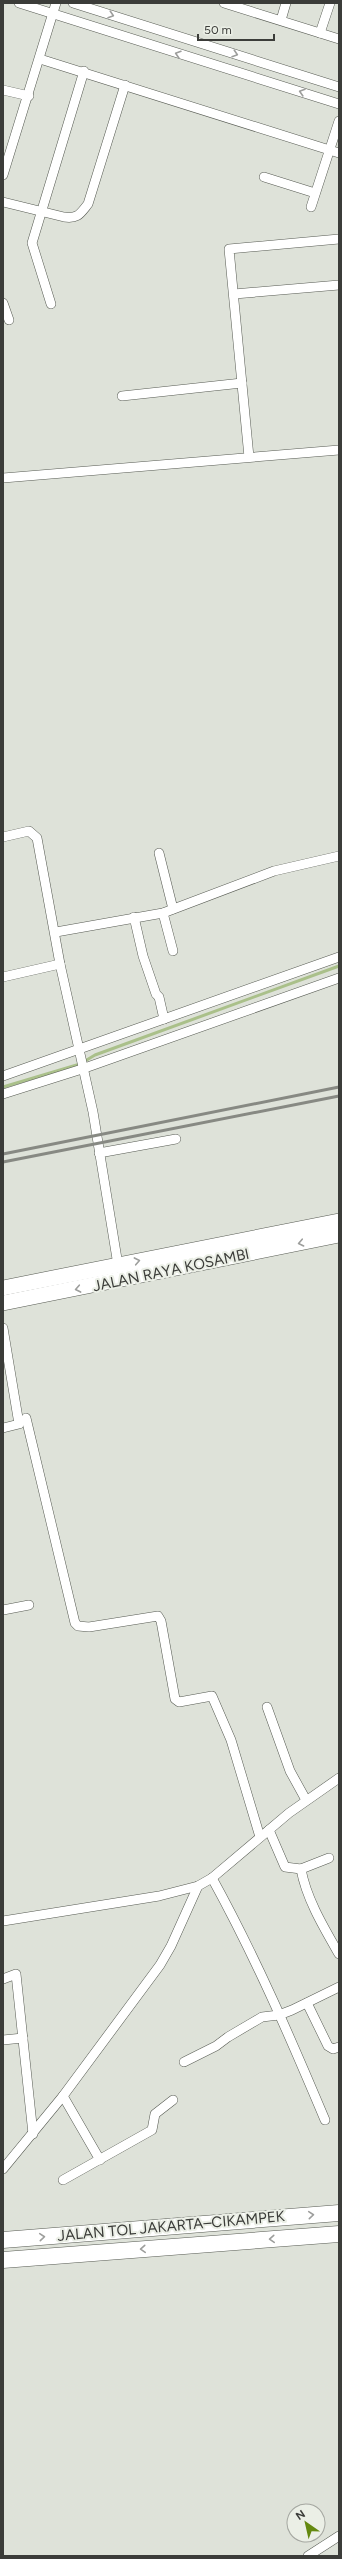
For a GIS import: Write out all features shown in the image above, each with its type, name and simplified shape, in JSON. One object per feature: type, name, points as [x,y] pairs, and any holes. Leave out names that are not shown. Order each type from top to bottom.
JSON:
[{"type":"highway","name":"JALAN RAYA KOSAMBI","points":[[3,1288],[339,1221]]},
{"type":"highway","name":"JALAN RAYA KOSAMBI","points":[[3,1303],[339,1235]]},
{"type":"highway","name":"JALAN TOL JAKARTA–CIKAMPEK","points":[[3,2240],[339,2213]]},
{"type":"highway","name":"JALAN TOL JAKARTA–CIKAMPEK","points":[[3,2260],[339,2234]]},
{"type":"street","points":[[19,3],[53,16],[339,104]]},
{"type":"street","points":[[3,175],[29,96],[56,3]]},
{"type":"street","points":[[74,3],[339,87]]},
{"type":"street","points":[[224,3],[242,6],[320,33],[339,38]]},
{"type":"street","points":[[281,20],[286,3]]},
{"type":"street","points":[[320,33],[330,3]]},
{"type":"street","points":[[40,59],[84,71],[339,153]]},
{"type":"street","points":[[51,304],[32,243],[39,213],[84,71]]},
{"type":"street","points":[[3,202],[39,213],[73,218],[79,216],[88,204],[125,85]]},
{"type":"street","points":[[3,90],[29,96]]},
{"type":"street","points":[[311,207],[328,150],[339,121]]},
{"type":"street","points":[[264,176],[316,193]]},
{"type":"street","points":[[249,457],[230,249],[339,239]]},
{"type":"street","points":[[234,294],[339,285]]},
{"type":"street","points":[[3,303],[9,320]]},
{"type":"street","points":[[122,396],[242,384]]},
{"type":"street","points":[[3,478],[339,450]]},
{"type":"street","points":[[3,837],[25,831],[32,832],[36,836],[56,932],[60,964],[81,1067],[93,1112],[118,1265]]},
{"type":"street","points":[[159,854],[174,909]]},
{"type":"street","points":[[56,932],[163,913],[274,871],[339,856]]},
{"type":"street","points":[[163,913],[173,951]]},
{"type":"street","points":[[134,917],[143,956],[156,994],[159,997],[164,1019]]},
{"type":"street","points":[[3,1076],[78,1052],[164,1019],[339,957]]},
{"type":"street","points":[[3,977],[60,964]]},
{"type":"street","points":[[3,1094],[339,978]]},
{"type":"street","points":[[99,1153],[176,1139]]},
{"type":"street","points":[[3,1328],[20,1424],[3,1428]]},
{"type":"street","points":[[26,1418],[72,1618],[78,1626],[89,1627],[153,1615],[162,1621],[175,1699],[179,1702],[212,1696],[230,1740],[260,1837]]},
{"type":"street","points":[[3,1610],[29,1605]]},
{"type":"street","points":[[267,1707],[290,1771],[306,1800]]},
{"type":"street","points":[[3,1921],[159,1896],[198,1886],[212,1878],[306,1800],[339,1778]]},
{"type":"street","points":[[269,1830],[285,1867],[301,1868],[329,1858]]},
{"type":"street","points":[[301,1868],[306,1888],[339,1954]]},
{"type":"street","points":[[212,1878],[245,1938],[299,2056],[325,2120]]},
{"type":"street","points":[[3,2169],[63,2096],[160,1964],[171,1946],[198,1886]]},
{"type":"street","points":[[3,1979],[16,1974],[33,2134]]},
{"type":"street","points":[[184,2062],[216,2046],[228,2037],[262,2017],[279,2015],[339,1987]]},
{"type":"street","points":[[307,2003],[328,2046],[333,2049],[339,2047]]},
{"type":"street","points":[[3,2040],[23,2038]]},
{"type":"street","points":[[63,2096],[100,2160]]},
{"type":"street","points":[[63,2180],[152,2130],[155,2114],[173,2100]]},
{"type":"street","points":[[308,2556],[339,2536]]},
{"type":"waterway","points":[[3,1087],[80,1064],[95,1055],[339,966]]},
{"type":"railway","points":[[3,1154],[339,1087]]},
{"type":"railway","points":[[3,1162],[339,1096]]}]
